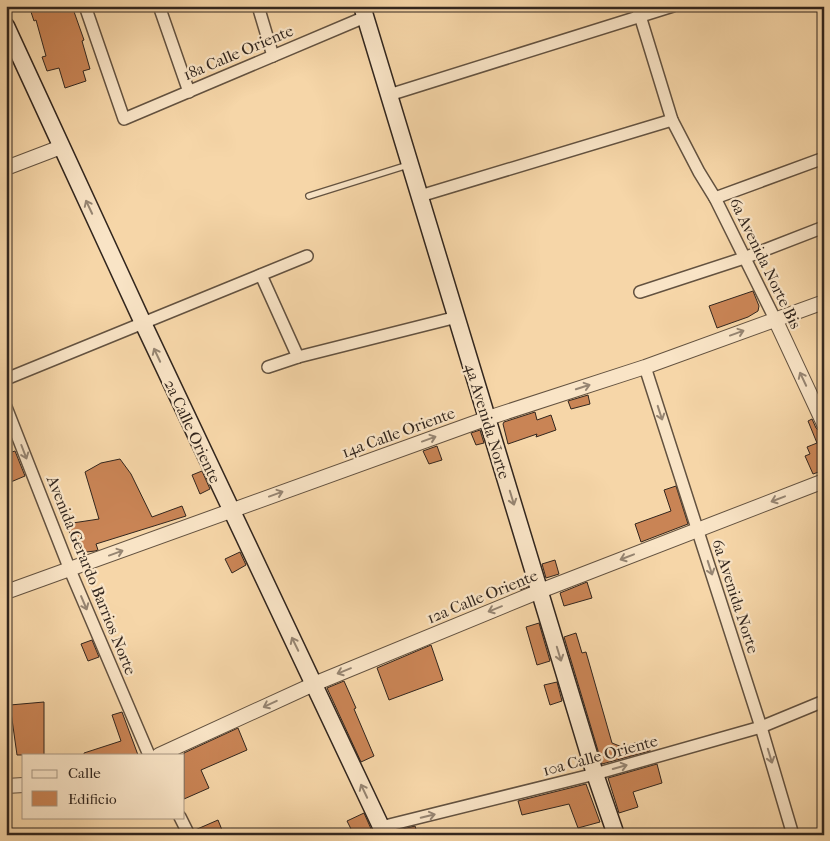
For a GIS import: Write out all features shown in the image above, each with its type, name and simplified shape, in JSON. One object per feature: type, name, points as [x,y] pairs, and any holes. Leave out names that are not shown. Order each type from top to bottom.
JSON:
[{"type":"main road","name":"4a Avenida Norte","points":[[363,12],[595,774],[616,835]]},
{"type":"main road","name":"2a Calle Oriente","points":[[6,26],[230,511],[383,831]]},
{"type":"street","name":"18a Calle Oriente","points":[[85,6],[124,119],[273,56],[363,12]]},
{"type":"street","points":[[159,6],[189,92]]},
{"type":"street","points":[[258,6],[273,56]]},
{"type":"street","points":[[389,95],[638,11],[673,6]]},
{"type":"street","points":[[420,196],[672,120],[638,11]]},
{"type":"street","name":"6a Avenida Norte Bis","points":[[672,120],[715,198],[824,424]]},
{"type":"street","points":[[6,168],[61,147]]},
{"type":"street","points":[[715,198],[824,158]]},
{"type":"street","points":[[640,292],[744,258],[824,227]]},
{"type":"street","points":[[6,379],[307,256]]},
{"type":"street","points":[[262,275],[298,357]]},
{"type":"street","name":"14a Calle Oriente","points":[[6,592],[488,418],[645,367],[824,302]]},
{"type":"street","points":[[268,367],[298,357],[456,315]]},
{"type":"street","name":"6a Avenida Norte","points":[[645,367],[761,727],[793,835]]},
{"type":"street","name":"Avenida Gerardo Barrios Norte","points":[[6,407],[70,570],[148,754]]},
{"type":"street","name":"12a Calle Oriente","points":[[161,754],[314,684],[540,591],[824,481]]},
{"type":"street","name":"10a Calle Oriente","points":[[383,831],[761,727],[824,701]]},
{"type":"street","points":[[6,786],[22,785]]},
{"type":"street","points":[[181,818],[190,835]]},
{"type":"lane","points":[[309,196],[410,164]]},
{"type":"building","points":[[29,6],[72,6],[84,40],[82,41],[90,69],[83,71],[86,81],[65,88],[59,68],[47,71],[42,57],[46,56],[36,20],[34,21]]},
{"type":"building","points":[[753,291],[759,306],[758,311],[748,317],[717,328],[709,306]]},
{"type":"building","points":[[588,395],[590,404],[571,409],[568,401]]},
{"type":"building","points":[[535,412],[537,420],[551,415],[556,430],[508,444],[504,422]]},
{"type":"building","points":[[812,419],[816,428],[824,435],[824,470],[813,474],[805,456],[810,454],[807,447],[817,443],[808,421]]},
{"type":"building","points":[[480,430],[484,443],[476,445],[471,433]]},
{"type":"building","points":[[437,446],[442,460],[429,464],[423,451]]},
{"type":"building","points":[[15,451],[25,476],[6,484],[6,454]]},
{"type":"building","points":[[120,459],[131,474],[152,517],[182,506],[186,516],[96,544],[98,550],[78,553],[66,524],[99,519],[85,472],[101,463]]},
{"type":"building","points":[[202,471],[210,489],[200,494],[192,475]]},
{"type":"building","points":[[676,486],[688,524],[641,542],[635,524],[671,511],[664,490]]},
{"type":"building","points":[[240,552],[246,565],[232,573],[225,559]]},
{"type":"building","points":[[555,560],[559,574],[546,578],[542,564]]},
{"type":"building","points":[[525,577],[528,587],[520,590],[516,579]]},
{"type":"building","points":[[587,582],[592,598],[564,606],[560,593]]},
{"type":"building","points":[[539,623],[550,661],[537,665],[526,627]]},
{"type":"building","points":[[576,633],[582,653],[586,652],[612,743],[622,747],[648,739],[650,751],[602,764],[564,637]]},
{"type":"building","points":[[92,640],[99,657],[88,661],[81,644]]},
{"type":"building","points":[[431,645],[443,680],[389,700],[377,668]]},
{"type":"building","points":[[344,681],[374,756],[361,762],[327,688]]},
{"type":"building","points":[[557,682],[562,701],[550,705],[544,685]]},
{"type":"building","points":[[44,702],[44,754],[17,755],[10,705]]},
{"type":"building","points":[[122,712],[138,754],[84,754],[121,741],[112,715]]},
{"type":"building","points":[[238,728],[247,750],[201,770],[209,788],[185,799],[184,753]]},
{"type":"building","points":[[657,764],[662,783],[633,792],[638,807],[619,813],[608,778]]},
{"type":"building","points":[[586,784],[600,822],[578,828],[569,804],[522,815],[518,801]]},
{"type":"building","points":[[364,813],[372,831],[364,835],[354,835],[347,821]]},
{"type":"building","points":[[218,820],[224,835],[196,835],[195,830]]},
{"type":"building","points":[[415,826],[418,835],[395,835],[394,831]]}]
